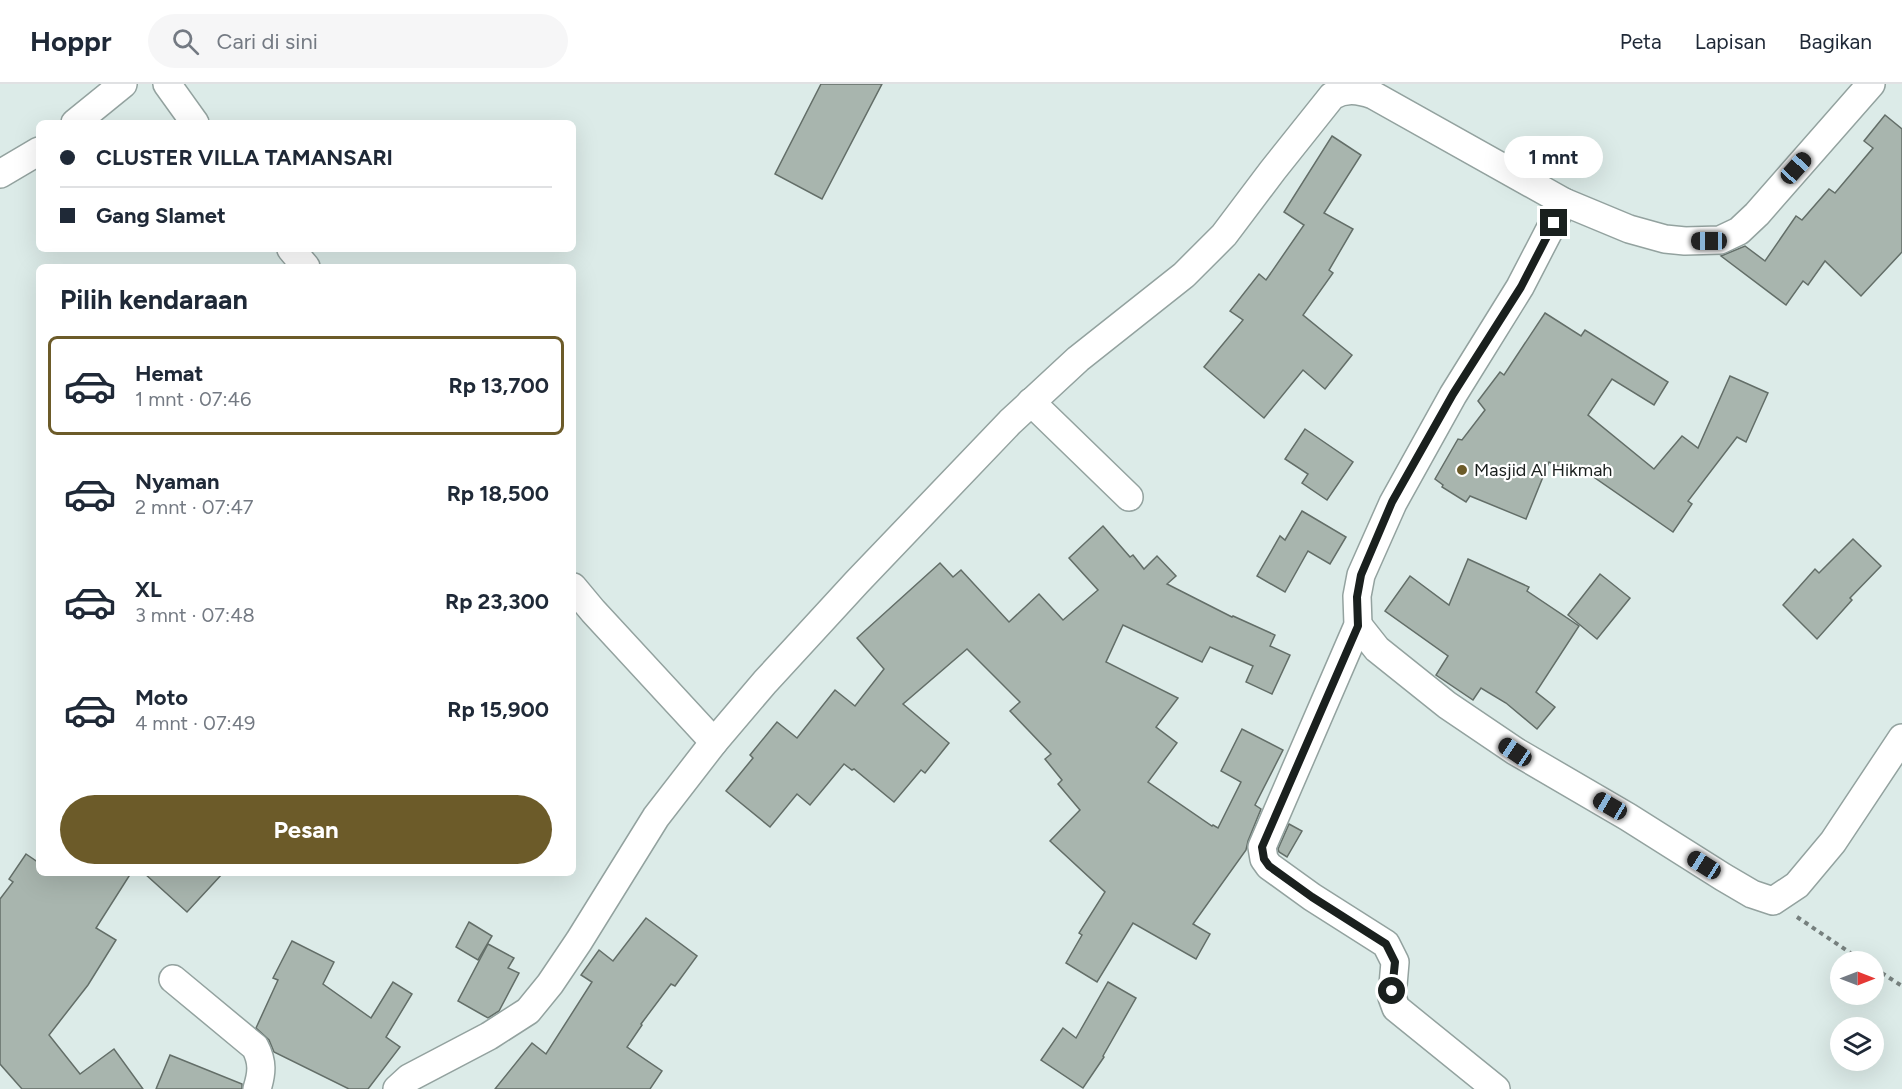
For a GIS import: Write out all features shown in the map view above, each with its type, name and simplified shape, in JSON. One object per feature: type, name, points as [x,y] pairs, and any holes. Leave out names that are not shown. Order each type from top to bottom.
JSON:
[{"type":"street","points":[[79,120],[123,84]]},
{"type":"street","points":[[167,84],[193,120]]},
{"type":"street","points":[[397,1089],[409,1078],[489,1036],[528,1011],[550,984],[579,941],[656,817],[714,742],[765,682],[961,471],[1031,402],[1078,359],[1184,275],[1224,235],[1332,96],[1340,91],[1359,91],[1372,95],[1564,202],[1629,229],[1665,239],[1709,241],[1720,240],[1739,231],[1757,214],[1870,84]]},
{"type":"street","points":[[0,174],[36,153]]},
{"type":"street","points":[[1496,1089],[1395,1008],[1392,997],[1395,962],[1386,944],[1312,897],[1269,866],[1264,859],[1262,847],[1358,626],[1357,597],[1361,575],[1392,502],[1453,394],[1521,287],[1564,202]]},
{"type":"street","points":[[294,252],[304,264]]},
{"type":"street","points":[[1031,402],[1129,496]]},
{"type":"street","points":[[576,591],[714,742]]},
{"type":"street","points":[[1358,626],[1377,650],[1447,705],[1515,752],[1628,817],[1752,894],[1773,901],[1797,885],[1826,852],[1902,738]]},
{"type":"street","points":[[173,979],[255,1047],[260,1056],[262,1072],[257,1089]]},
{"type":"path","points":[[1773,901],[1848,951]]},
{"type":"path","points":[[1884,974],[1902,986]]},
{"type":"building","points":[[821,84],[882,84],[822,199],[775,174]]},
{"type":"building","points":[[1885,115],[1902,129],[1902,252],[1861,296],[1825,261],[1808,285],[1803,281],[1786,305],[1721,256],[1745,246],[1765,261],[1796,216],[1802,220],[1829,189],[1835,193],[1873,148],[1864,141]]},
{"type":"building","points":[[1332,136],[1361,155],[1324,213],[1353,229],[1329,270],[1333,273],[1303,315],[1352,355],[1325,389],[1303,370],[1264,418],[1204,367],[1243,320],[1230,311],[1259,274],[1266,280],[1304,225],[1284,212]]},
{"type":"building","points":[[1545,313],[1581,336],[1585,330],[1668,382],[1654,405],[1612,379],[1588,415],[1654,469],[1682,436],[1698,448],[1730,376],[1768,393],[1746,442],[1737,437],[1688,501],[1692,504],[1673,532],[1582,469],[1577,475],[1549,462],[1526,519],[1470,496],[1466,502],[1442,487],[1443,485],[1435,479],[1458,439],[1462,440],[1485,410],[1478,401],[1500,372],[1504,375]]},
{"type":"building","points":[[1305,429],[1353,462],[1327,500],[1302,483],[1308,474],[1285,459]]},
{"type":"building","points":[[1302,511],[1346,537],[1330,564],[1308,551],[1285,592],[1257,576],[1280,536],[1285,540]]},
{"type":"building","points":[[1103,526],[1130,557],[1133,555],[1144,569],[1157,556],[1176,576],[1167,584],[1232,617],[1275,635],[1270,646],[1290,655],[1272,694],[1246,682],[1253,666],[1210,647],[1202,662],[1123,625],[1106,662],[1178,698],[1156,727],[1177,743],[1148,782],[1212,826],[1218,828],[1241,782],[1221,771],[1242,729],[1283,750],[1255,805],[1261,809],[1246,850],[1193,924],[1210,934],[1196,959],[1133,923],[1097,982],[1066,963],[1082,935],[1079,933],[1105,892],[1050,841],[1080,810],[1058,784],[1062,780],[1045,759],[1051,754],[1010,711],[1020,702],[967,649],[903,704],[949,743],[925,773],[921,770],[894,802],[854,769],[844,764],[810,805],[797,794],[770,827],[726,791],[753,758],[750,755],[777,722],[797,738],[835,690],[855,706],[884,669],[857,638],[940,563],[953,577],[961,570],[1009,622],[1039,594],[1063,620],[1098,590],[1069,558]]},
{"type":"building","points":[[1853,539],[1881,566],[1850,598],[1852,600],[1817,639],[1783,605],[1815,569],[1819,573]]},
{"type":"building","points":[[1468,559],[1529,587],[1527,591],[1579,626],[1536,692],[1555,707],[1537,729],[1506,703],[1481,688],[1473,700],[1436,675],[1448,656],[1385,611],[1410,576],[1449,605]]},
{"type":"building","points":[[1600,574],[1630,598],[1597,639],[1568,615]]},
{"type":"building","points":[[1289,824],[1302,831],[1287,857],[1278,849]]},
{"type":"building","points":[[26,854],[36,861],[36,876],[129,876],[96,928],[116,940],[88,985],[49,1035],[80,1074],[114,1049],[143,1089],[22,1089],[0,1064],[0,899],[13,882],[9,879]]},
{"type":"building","points":[[147,876],[220,876],[187,912]]},
{"type":"building","points":[[646,918],[697,956],[675,986],[671,984],[627,1047],[662,1071],[650,1089],[495,1089],[532,1043],[546,1054],[592,982],[581,975],[599,950],[613,961]]},
{"type":"building","points":[[469,922],[492,936],[478,960],[456,947]]},
{"type":"building","points":[[292,941],[334,962],[323,984],[371,1018],[393,982],[412,994],[386,1037],[400,1047],[368,1089],[349,1089],[274,1052],[269,1040],[256,1028],[278,980],[273,978]]},
{"type":"building","points":[[488,944],[514,958],[508,968],[519,973],[499,1011],[488,1018],[458,1001]]},
{"type":"building","points":[[1108,982],[1136,998],[1104,1057],[1083,1088],[1041,1060],[1063,1028],[1076,1038]]},
{"type":"building","points":[[170,1055],[242,1084],[242,1089],[156,1089]]},
{"type":"place","name":"Masjid Al Hikmah","points":[[1462,470]]},
{"type":"route","points":[[1392,991],[1395,962],[1386,944],[1312,897],[1269,866],[1264,859],[1262,847],[1358,626],[1357,597],[1361,575],[1392,502],[1453,394],[1521,287],[1554,223]]}]
